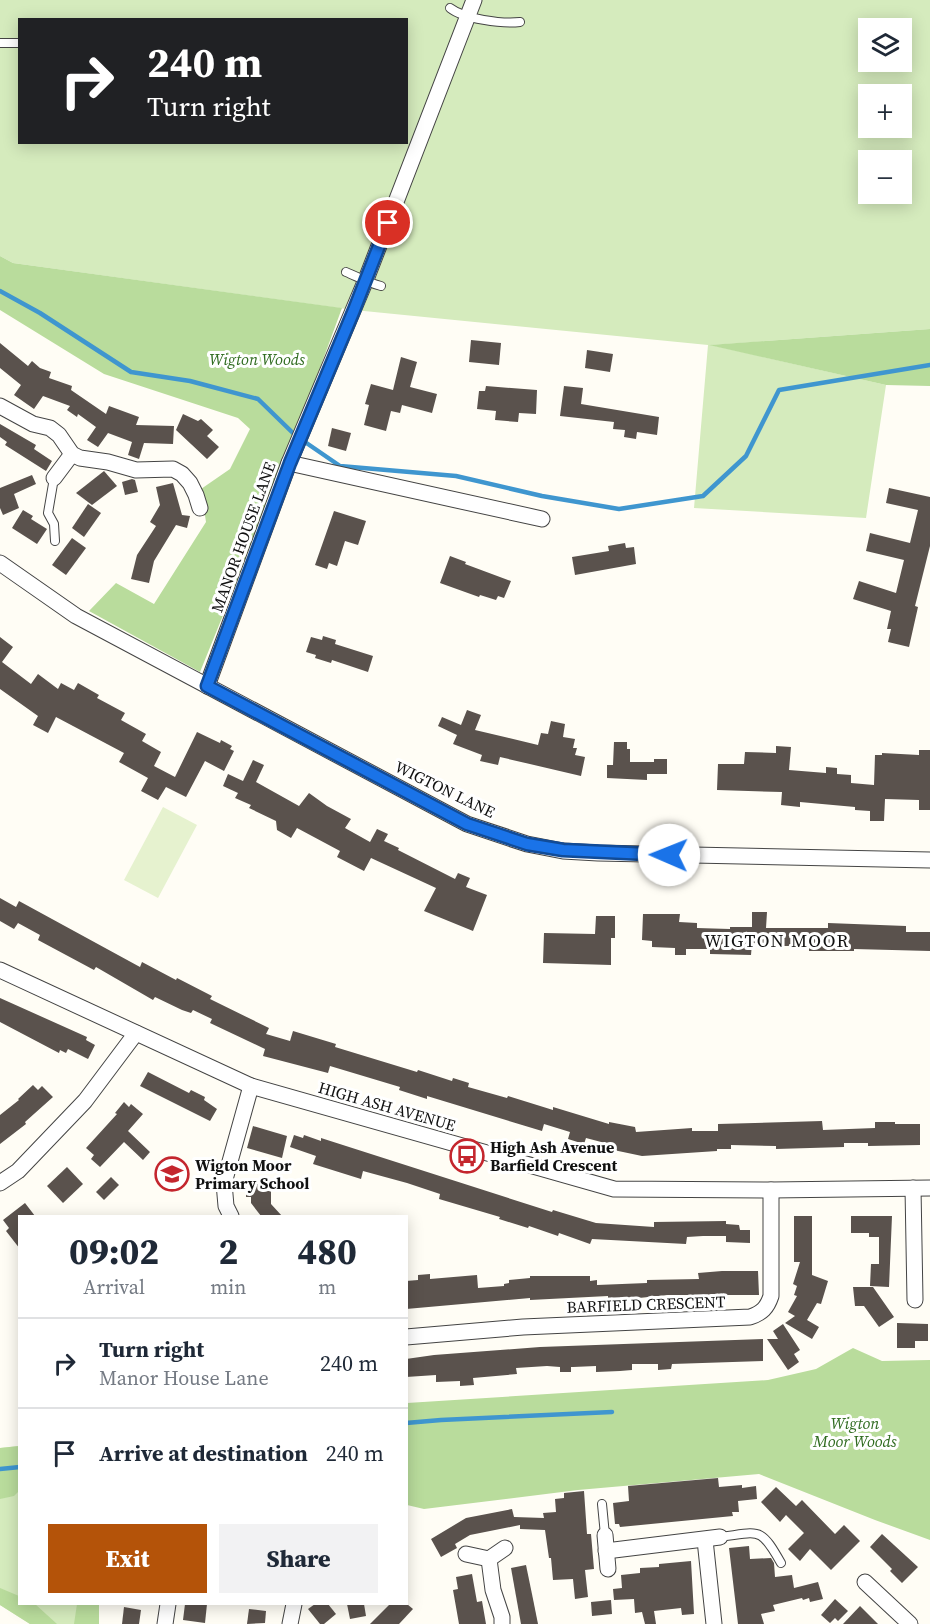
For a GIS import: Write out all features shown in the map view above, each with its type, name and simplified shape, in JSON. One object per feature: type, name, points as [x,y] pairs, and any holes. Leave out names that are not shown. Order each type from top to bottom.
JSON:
[{"type":"street","name":"MANOR HOUSE LANE","points":[[207,686],[290,463],[365,282],[474,0]]},
{"type":"street","points":[[0,406],[33,424],[50,428],[59,435],[72,454],[136,470],[173,469],[182,474],[190,483],[200,508]]},
{"type":"street","points":[[54,478],[72,454]]},
{"type":"street","points":[[290,463],[542,519]]},
{"type":"street","name":"WIGTON LANE","points":[[0,562],[76,616],[467,824],[527,844],[598,853],[930,860]]},
{"type":"street","name":"HIGH ASH AVENUE","points":[[0,970],[251,1086],[614,1189],[930,1188]]},
{"type":"street","points":[[0,1183],[18,1171],[85,1101],[136,1034]]},
{"type":"street","points":[[230,1215],[226,1206],[224,1183],[251,1086]]},
{"type":"street","points":[[913,1188],[915,1300]]},
{"type":"street","name":"BARFIELD CRESCENT","points":[[408,1337],[523,1327],[758,1315],[764,1310],[771,1296],[771,1190]]},
{"type":"street","points":[[608,1569],[605,1543],[712,1538],[714,1624]]},
{"type":"street","points":[[466,1554],[489,1559],[505,1548]]},
{"type":"street","points":[[489,1559],[502,1624]]},
{"type":"street","points":[[865,1582],[910,1624]]},
{"type":"street","points":[[165,1624],[168,1605]]},
{"type":"street","points":[[290,1624],[294,1605]]},
{"type":"lane","points":[[450,8],[468,16],[493,22],[520,22]]},
{"type":"lane","points":[[0,43],[18,43]]},
{"type":"lane","points":[[346,273],[365,282],[381,286]]},
{"type":"lane","points":[[54,478],[48,513],[54,524],[55,541]]},
{"type":"lane","points":[[602,1504],[605,1543]]},
{"type":"lane","points":[[712,1538],[749,1533],[763,1536],[768,1540],[781,1563]]},
{"type":"green space","points":[[0,0],[930,0],[930,329],[711,345],[886,385],[866,518],[694,508],[708,345],[354,310],[13,263],[0,256]]},
{"type":"green space","name":"Wigton Woods","points":[[0,256],[13,263],[342,308],[286,460],[200,672],[89,611],[116,583],[154,604],[206,522],[201,489],[230,469],[250,429],[238,418],[104,374],[0,310]]},
{"type":"green space","points":[[930,329],[930,386],[886,385],[709,345]]},
{"type":"green space","points":[[163,807],[197,825],[158,898],[124,880]]},
{"type":"green space","name":"Wigton Moor Woods","points":[[853,1348],[882,1361],[930,1360],[930,1540],[759,1474],[578,1490],[424,1509],[408,1505],[408,1403],[768,1380],[816,1369]]},
{"type":"green space","points":[[18,1446],[18,1605],[99,1605],[99,1624],[30,1624],[0,1605],[0,1448]]},
{"type":"green space","points":[[18,1446],[18,1492],[14,1496],[0,1499],[0,1448]]},
{"type":"green space","points":[[0,1588],[18,1596],[18,1605],[36,1605],[57,1624],[30,1624],[0,1605]]},
{"type":"green space","points":[[77,1605],[99,1605],[99,1624],[74,1624]]},
{"type":"building","points":[[471,340],[501,343],[499,365],[469,362]]},
{"type":"building","points":[[0,343],[28,366],[32,361],[40,368],[51,372],[49,378],[72,386],[71,390],[106,414],[109,406],[139,417],[136,425],[174,426],[173,444],[144,443],[139,459],[128,455],[132,442],[108,433],[98,447],[87,440],[96,427],[78,414],[77,417],[67,410],[70,406],[43,396],[34,409],[14,395],[21,385],[0,368]]},
{"type":"building","points":[[587,350],[613,354],[610,372],[585,368]]},
{"type":"building","points":[[401,357],[417,362],[410,387],[437,394],[432,413],[402,405],[400,413],[391,411],[386,431],[364,425],[369,405],[365,404],[371,384],[393,390]]},
{"type":"building","points":[[486,386],[537,390],[536,414],[519,413],[518,422],[495,420],[496,411],[477,409],[479,391],[485,391]]},
{"type":"building","points":[[564,386],[583,388],[581,404],[659,417],[657,435],[637,432],[636,439],[624,437],[625,430],[613,429],[614,422],[560,416]]},
{"type":"building","points":[[183,414],[198,421],[201,419],[213,430],[207,436],[219,447],[207,459],[176,430]]},
{"type":"building","points":[[0,424],[36,445],[34,449],[52,461],[46,471],[5,445],[7,442],[0,437]]},
{"type":"building","points":[[332,428],[351,433],[346,451],[328,446]]},
{"type":"building","points":[[104,471],[117,486],[92,505],[76,493]]},
{"type":"building","points":[[32,475],[36,484],[14,494],[19,508],[3,515],[0,508],[0,488]]},
{"type":"building","points":[[135,480],[138,492],[125,495],[122,482]]},
{"type":"building","points":[[173,483],[182,515],[190,516],[187,528],[176,525],[154,561],[149,583],[131,579],[137,555],[156,526],[150,522],[160,505],[156,487]]},
{"type":"building","points":[[889,488],[930,497],[930,546],[915,606],[918,607],[909,647],[888,642],[891,629],[887,629],[891,611],[853,599],[859,581],[896,593],[904,560],[866,551],[870,533],[910,543],[918,510],[886,503]]},
{"type":"building","points":[[88,504],[101,513],[84,537],[72,528]]},
{"type":"building","points":[[23,510],[33,516],[31,519],[47,529],[37,544],[12,528]]},
{"type":"building","points":[[334,511],[366,521],[358,545],[345,541],[337,566],[329,563],[327,569],[315,565]]},
{"type":"building","points":[[72,538],[86,548],[66,575],[52,565]]},
{"type":"building","points":[[625,543],[626,548],[634,547],[636,564],[575,575],[572,557],[609,551],[608,546]]},
{"type":"building","points":[[450,556],[511,581],[504,598],[498,596],[496,600],[480,595],[479,597],[440,583]]},
{"type":"building","points":[[323,636],[336,640],[335,644],[373,656],[368,672],[332,660],[331,663],[315,658],[316,655],[306,652],[311,637],[322,640]]},
{"type":"building","points":[[0,637],[13,647],[2,662],[31,684],[38,674],[58,689],[61,683],[74,690],[78,683],[99,695],[97,698],[125,713],[121,720],[146,734],[142,741],[161,752],[154,766],[175,777],[197,732],[232,746],[230,749],[234,751],[224,771],[205,761],[186,797],[166,787],[158,800],[141,791],[148,778],[119,762],[124,753],[56,717],[48,733],[33,725],[38,716],[0,689]]},
{"type":"building","points":[[467,710],[481,715],[475,730],[538,745],[541,733],[548,734],[551,721],[565,724],[563,737],[575,739],[573,748],[577,748],[575,755],[585,757],[581,776],[500,757],[498,765],[480,761],[482,755],[453,744],[457,735],[438,726],[442,717],[461,725]]},
{"type":"building","points":[[614,742],[627,742],[627,749],[630,749],[630,762],[654,762],[654,759],[667,759],[667,774],[647,774],[647,780],[607,778],[607,765],[613,765]]},
{"type":"building","points":[[776,746],[791,747],[789,770],[826,773],[826,767],[837,768],[837,774],[851,775],[851,783],[874,785],[875,755],[882,755],[882,753],[919,755],[919,750],[930,750],[930,810],[919,810],[919,800],[885,799],[884,821],[870,821],[870,811],[855,810],[855,807],[800,802],[800,807],[781,805],[782,792],[717,790],[718,764],[744,764],[745,752],[776,753]]},
{"type":"building","points":[[253,760],[264,765],[256,782],[299,806],[309,793],[351,819],[345,828],[370,842],[377,829],[388,834],[384,841],[399,848],[398,850],[455,879],[458,873],[470,878],[466,887],[487,895],[473,931],[424,911],[436,888],[371,858],[364,871],[337,857],[340,851],[297,828],[291,838],[277,830],[276,821],[249,808],[251,805],[235,798],[238,793],[223,786],[228,774],[243,781]]},
{"type":"building","points":[[0,898],[16,907],[19,901],[140,967],[142,962],[176,980],[177,978],[212,996],[210,999],[269,1028],[266,1034],[290,1041],[293,1031],[336,1044],[335,1047],[417,1072],[418,1070],[452,1081],[453,1078],[469,1083],[468,1087],[507,1098],[508,1096],[553,1110],[553,1107],[609,1124],[609,1122],[635,1127],[636,1132],[692,1128],[692,1131],[718,1131],[718,1124],[822,1121],[823,1130],[875,1128],[875,1122],[895,1122],[895,1124],[920,1124],[920,1145],[868,1146],[868,1143],[844,1143],[844,1147],[776,1149],[776,1146],[731,1145],[731,1149],[717,1149],[717,1151],[642,1156],[604,1148],[605,1143],[586,1138],[584,1144],[568,1139],[570,1132],[544,1124],[542,1131],[427,1096],[427,1099],[399,1090],[400,1087],[330,1066],[328,1073],[263,1056],[265,1049],[210,1023],[212,1019],[193,1010],[191,1013],[182,1010],[155,997],[153,1000],[96,967],[94,970],[38,940],[40,935],[18,923],[14,929],[0,921]]},
{"type":"building","points":[[752,912],[767,912],[766,928],[828,928],[828,923],[906,926],[906,932],[930,932],[930,951],[854,949],[854,951],[809,951],[809,946],[774,946],[774,944],[752,943],[751,955],[710,954],[710,949],[686,949],[686,955],[675,955],[675,948],[652,947],[652,941],[642,940],[643,914],[680,914],[679,922],[697,923],[697,928],[730,929],[730,927],[752,927]]},
{"type":"building","points":[[596,916],[615,916],[615,938],[611,938],[611,965],[543,963],[544,933],[595,934]]},
{"type":"building","points":[[0,998],[87,1037],[86,1040],[95,1045],[88,1059],[68,1049],[66,1053],[60,1050],[59,1053],[0,1022]]},
{"type":"building","points":[[148,1072],[189,1093],[191,1090],[205,1097],[204,1100],[217,1109],[210,1121],[140,1086]]},
{"type":"building","points":[[33,1085],[38,1090],[42,1086],[53,1097],[25,1122],[26,1124],[0,1144],[0,1115]]},
{"type":"building","points":[[124,1102],[129,1107],[131,1104],[143,1114],[128,1131],[150,1152],[143,1160],[124,1142],[100,1167],[91,1159],[94,1155],[86,1148],[117,1114],[115,1113]]},
{"type":"building","points":[[253,1126],[287,1136],[282,1158],[247,1148]]},
{"type":"building","points":[[294,1135],[303,1138],[304,1135],[321,1141],[321,1138],[552,1212],[553,1210],[596,1223],[654,1227],[654,1222],[726,1221],[726,1224],[739,1225],[740,1230],[750,1230],[750,1243],[726,1242],[726,1236],[703,1236],[687,1237],[686,1244],[592,1239],[590,1244],[559,1233],[558,1236],[529,1226],[528,1228],[439,1199],[440,1194],[407,1183],[363,1171],[361,1179],[313,1164],[316,1156],[290,1147]]},
{"type":"building","points":[[67,1167],[83,1184],[63,1203],[47,1186]]},
{"type":"building","points":[[111,1177],[119,1185],[104,1200],[96,1192]]},
{"type":"building","points":[[246,1182],[265,1182],[265,1191],[271,1191],[271,1204],[281,1215],[260,1215],[251,1203],[251,1197],[246,1197]]},
{"type":"building","points":[[25,1203],[34,1215],[18,1215],[18,1246],[6,1231],[9,1228],[3,1220]]},
{"type":"building","points":[[794,1216],[812,1216],[812,1275],[828,1281],[821,1304],[817,1303],[807,1320],[819,1327],[812,1339],[785,1323],[795,1316],[788,1312],[797,1296],[794,1295],[797,1286],[793,1284],[800,1262],[794,1262]]},
{"type":"building","points":[[851,1216],[892,1216],[889,1287],[870,1286],[871,1264],[879,1264],[879,1237],[869,1237],[869,1233],[851,1233]]},
{"type":"building","points":[[758,1271],[759,1295],[668,1295],[608,1302],[608,1296],[530,1300],[530,1298],[408,1309],[408,1281],[418,1280],[418,1275],[430,1274],[430,1279],[477,1275],[478,1288],[504,1286],[509,1283],[509,1280],[530,1278],[530,1276],[590,1276],[590,1281],[597,1280],[597,1285],[647,1283],[647,1280],[699,1279],[698,1273]]},
{"type":"building","points":[[853,1287],[873,1287],[894,1317],[879,1327],[864,1306],[855,1306]]},
{"type":"building","points":[[897,1323],[928,1324],[928,1341],[915,1341],[915,1348],[897,1348]]},
{"type":"building","points":[[783,1324],[800,1350],[794,1354],[799,1362],[788,1370],[767,1339],[778,1339],[773,1331]]},
{"type":"building","points":[[763,1339],[763,1361],[672,1364],[671,1369],[658,1370],[658,1364],[632,1364],[632,1370],[596,1372],[596,1366],[571,1367],[571,1372],[560,1372],[560,1367],[547,1366],[516,1368],[517,1374],[473,1378],[474,1385],[460,1386],[460,1381],[436,1382],[436,1375],[408,1377],[408,1359],[540,1347]]},
{"type":"building","points":[[718,1478],[719,1487],[756,1486],[757,1499],[738,1501],[739,1512],[732,1512],[733,1516],[620,1527],[619,1524],[615,1524],[613,1503],[629,1501],[628,1486]]},
{"type":"building","points":[[776,1487],[796,1506],[802,1500],[835,1534],[844,1525],[860,1541],[831,1570],[810,1549],[800,1561],[788,1549],[804,1533],[786,1515],[780,1522],[761,1502]]},
{"type":"building","points":[[584,1491],[587,1534],[591,1534],[594,1569],[585,1570],[588,1597],[575,1599],[573,1579],[553,1580],[545,1530],[520,1529],[520,1525],[470,1535],[455,1544],[457,1548],[441,1557],[431,1539],[466,1518],[512,1509],[514,1517],[544,1518],[543,1513],[556,1512],[555,1499],[564,1498],[564,1493]]},
{"type":"building","points":[[882,1534],[918,1567],[902,1583],[890,1571],[892,1569],[870,1547]]},
{"type":"building","points":[[749,1546],[750,1559],[771,1558],[774,1563],[775,1577],[792,1575],[794,1588],[818,1582],[823,1599],[810,1602],[809,1598],[803,1600],[802,1598],[773,1605],[775,1611],[761,1614],[764,1624],[738,1624],[729,1548]]},
{"type":"building","points":[[691,1561],[694,1614],[682,1615],[681,1608],[654,1611],[656,1624],[645,1624],[642,1612],[635,1613],[634,1599],[614,1600],[613,1589],[622,1588],[621,1575],[640,1573],[640,1568],[659,1567],[659,1564]]},
{"type":"building","points":[[526,1565],[538,1624],[521,1624],[511,1568]]},
{"type":"building","points":[[472,1574],[477,1602],[482,1601],[486,1624],[459,1624],[453,1590],[458,1589],[456,1577]]},
{"type":"building","points":[[835,1599],[848,1611],[838,1621],[835,1618],[830,1623],[821,1615]]},
{"type":"building","points":[[611,1600],[612,1614],[592,1616],[591,1602]]},
{"type":"building","points":[[185,1605],[207,1605],[205,1623],[183,1620]]},
{"type":"building","points":[[314,1605],[329,1605],[336,1614],[324,1624],[320,1624],[308,1609]]},
{"type":"building","points":[[347,1605],[364,1605],[366,1616],[350,1619]]},
{"type":"building","points":[[389,1605],[408,1605],[413,1609],[399,1624],[370,1624]]},
{"type":"building","points":[[860,1606],[878,1624],[843,1624]]},
{"type":"building","points":[[124,1607],[141,1610],[139,1624],[122,1624]]},
{"type":"building","points":[[249,1609],[266,1611],[265,1623],[247,1624]]},
{"type":"waterway","points":[[0,291],[40,313],[131,372],[190,381],[258,399],[295,435]]},
{"type":"waterway","points":[[305,442],[340,466],[456,476],[542,496],[619,509],[703,496],[746,456],[779,390],[930,365]]},
{"type":"waterway","points":[[408,1423],[612,1412]]},
{"type":"waterway","points":[[0,1469],[18,1467]]},
{"type":"place","name":"High Ash Avenue Barfield Crescent","points":[[467,1156]]},
{"type":"place","name":"Wigton Moor Primary School","points":[[172,1174]]},
{"type":"district","name":"WIGTON MOOR","points":[[777,941]]},
{"type":"route","points":[[388,223],[290,463],[207,686],[467,824],[527,844],[563,850],[669,855]]}]
